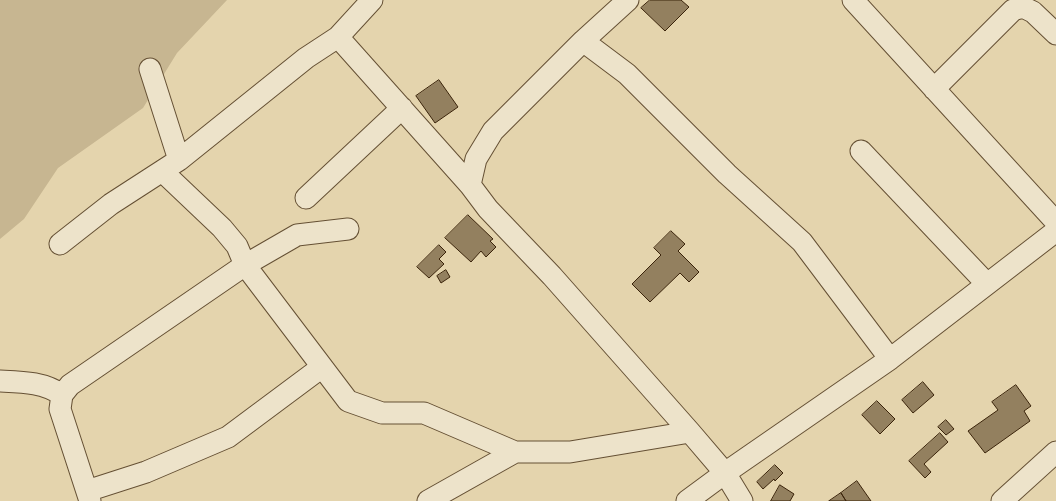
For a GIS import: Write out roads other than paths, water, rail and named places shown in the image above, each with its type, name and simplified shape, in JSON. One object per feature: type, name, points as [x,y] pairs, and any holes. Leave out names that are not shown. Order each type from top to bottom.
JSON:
[{"type":"street","points":[[60,244],[111,204],[171,165],[306,58],[338,37],[372,0]]},
{"type":"street","points":[[470,185],[476,160],[493,131],[583,41],[628,0]]},
{"type":"street","points":[[853,0],[1056,222]]},
{"type":"street","points":[[934,89],[1013,10],[1023,7],[1034,12],[1056,34]]},
{"type":"street","points":[[338,37],[470,185],[488,209],[552,276],[690,432],[725,473],[742,501]]},
{"type":"street","points":[[583,41],[627,74],[727,174],[802,242],[890,359]]},
{"type":"street","points":[[150,69],[171,165],[237,246],[245,265],[348,401],[382,413],[424,413],[515,452],[570,452],[690,432]]},
{"type":"street","points":[[306,198],[402,108]]},
{"type":"street","points":[[861,151],[987,284]]},
{"type":"street","points":[[322,367],[228,437],[88,496],[60,409],[62,395],[70,385],[245,265],[298,235],[348,229]]},
{"type":"street","points":[[687,501],[890,359],[1056,231]]},
{"type":"street","points":[[0,381],[43,385],[53,388],[62,395]]},
{"type":"street","points":[[428,501],[515,452]]},
{"type":"street","points":[[1002,501],[1053,459]]}]
